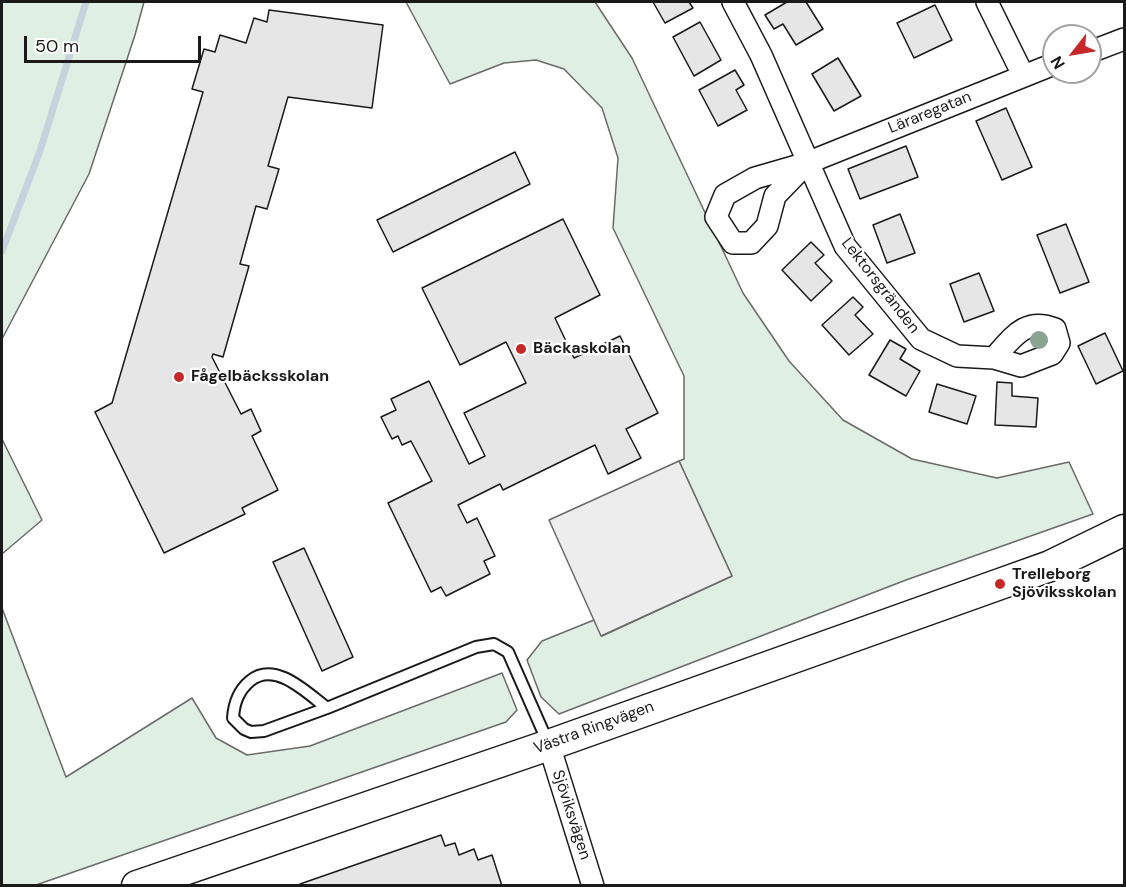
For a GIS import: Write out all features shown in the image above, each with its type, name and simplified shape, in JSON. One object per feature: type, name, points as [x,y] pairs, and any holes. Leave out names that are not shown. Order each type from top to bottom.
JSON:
[{"type":"main road","name":"Västra Ringvägen","points":[[137,885],[549,745],[1050,566],[1125,530]]},
{"type":"main road","name":"Västra Ringvägen","points":[[1050,566],[1125,549]]},
{"type":"street","points":[[733,2],[761,55],[807,163]]},
{"type":"street","points":[[987,2],[1023,75]]},
{"type":"street","points":[[1102,48],[1125,39]]},
{"type":"street","name":"Läraregatan","points":[[807,163],[1042,68]]},
{"type":"street","name":"Lektorsgränden","points":[[807,163],[845,246],[921,339],[957,356],[994,358]]},
{"type":"street","name":"Sjöviksvägen","points":[[549,745],[593,885]]},
{"type":"lane","points":[[327,708],[284,678],[266,674],[254,677],[243,687],[237,698],[232,718],[251,732],[264,731],[327,708],[476,647],[494,644],[508,652],[549,745]]},
{"type":"green space","points":[[2,2],[144,2],[89,174],[2,339]]},
{"type":"green space","points":[[406,2],[595,2],[632,58],[743,293],[789,361],[843,420],[912,459],[997,478],[1069,462],[1093,514],[906,580],[559,714],[541,697],[527,660],[542,641],[594,620],[602,636],[732,576],[679,461],[684,459],[684,376],[613,228],[618,158],[602,108],[564,69],[536,60],[504,63],[450,84]]},
{"type":"green space","points":[[2,439],[42,520],[2,554]]},
{"type":"green space","points":[[2,608],[66,777],[192,698],[216,738],[247,755],[310,746],[502,673],[517,710],[506,722],[36,885],[2,885]]},
{"type":"shaded area","points":[[679,461],[732,576],[601,636],[549,520]]},
{"type":"building","points":[[653,2],[689,2],[693,8],[665,23]]},
{"type":"building","points":[[787,2],[806,2],[823,29],[796,45],[783,24],[774,29],[765,15]]},
{"type":"building","points":[[935,5],[952,40],[914,58],[897,23]]},
{"type":"building","points":[[269,10],[383,25],[372,108],[288,97],[268,166],[279,169],[267,209],[256,206],[240,264],[249,266],[223,357],[213,354],[212,357],[241,414],[251,409],[261,431],[252,436],[278,490],[242,508],[245,514],[164,553],[95,412],[112,403],[203,92],[192,89],[204,49],[215,52],[220,35],[246,43],[254,18],[267,22]]},
{"type":"building","points":[[700,22],[721,60],[694,76],[673,37]]},
{"type":"building","points":[[838,58],[861,96],[834,111],[812,74]]},
{"type":"building","points":[[735,70],[744,85],[736,90],[747,110],[718,126],[699,90]]},
{"type":"building","points":[[1006,108],[1032,167],[1002,180],[976,121]]},
{"type":"building","points":[[906,146],[918,177],[860,199],[848,169]]},
{"type":"building","points":[[515,152],[530,184],[393,252],[377,220]]},
{"type":"building","points":[[900,214],[915,253],[887,263],[873,225]]},
{"type":"building","points":[[563,219],[600,295],[555,318],[574,358],[620,336],[658,413],[626,429],[641,458],[608,474],[595,445],[503,490],[500,484],[458,505],[467,523],[477,518],[495,556],[484,561],[490,574],[446,596],[441,587],[431,592],[388,503],[432,481],[411,441],[402,445],[398,436],[392,439],[381,417],[396,410],[391,399],[429,381],[469,464],[485,456],[464,413],[526,383],[506,342],[460,365],[422,288]]},
{"type":"building","points":[[1066,224],[1089,282],[1060,293],[1037,235]]},
{"type":"building","points":[[811,242],[824,255],[815,263],[832,281],[811,301],[782,270]]},
{"type":"building","points":[[979,273],[994,311],[964,322],[950,284]]},
{"type":"building","points":[[853,297],[863,307],[855,315],[873,334],[849,355],[822,325]]},
{"type":"building","points":[[1105,333],[1123,371],[1096,384],[1078,346]]},
{"type":"building","points":[[890,340],[906,349],[900,359],[920,371],[906,396],[869,375]]},
{"type":"building","points":[[997,382],[1012,383],[1012,396],[1038,398],[1036,427],[995,425]]},
{"type":"building","points":[[937,384],[976,396],[967,424],[929,412]]},
{"type":"building","points":[[304,548],[353,657],[322,671],[273,562]]},
{"type":"building","points":[[441,835],[445,846],[455,843],[459,855],[474,849],[478,860],[492,855],[502,886],[301,886],[300,884]]},
{"type":"waterway","points":[[2,251],[40,151],[86,2]]},
{"type":"place","name":"Bäckaskolan","points":[[521,349]]},
{"type":"place","name":"Fågelbäcksskolan","points":[[179,377]]},
{"type":"place","name":"Trelleborg Sjöviksskolan","points":[[1000,584]]}]
